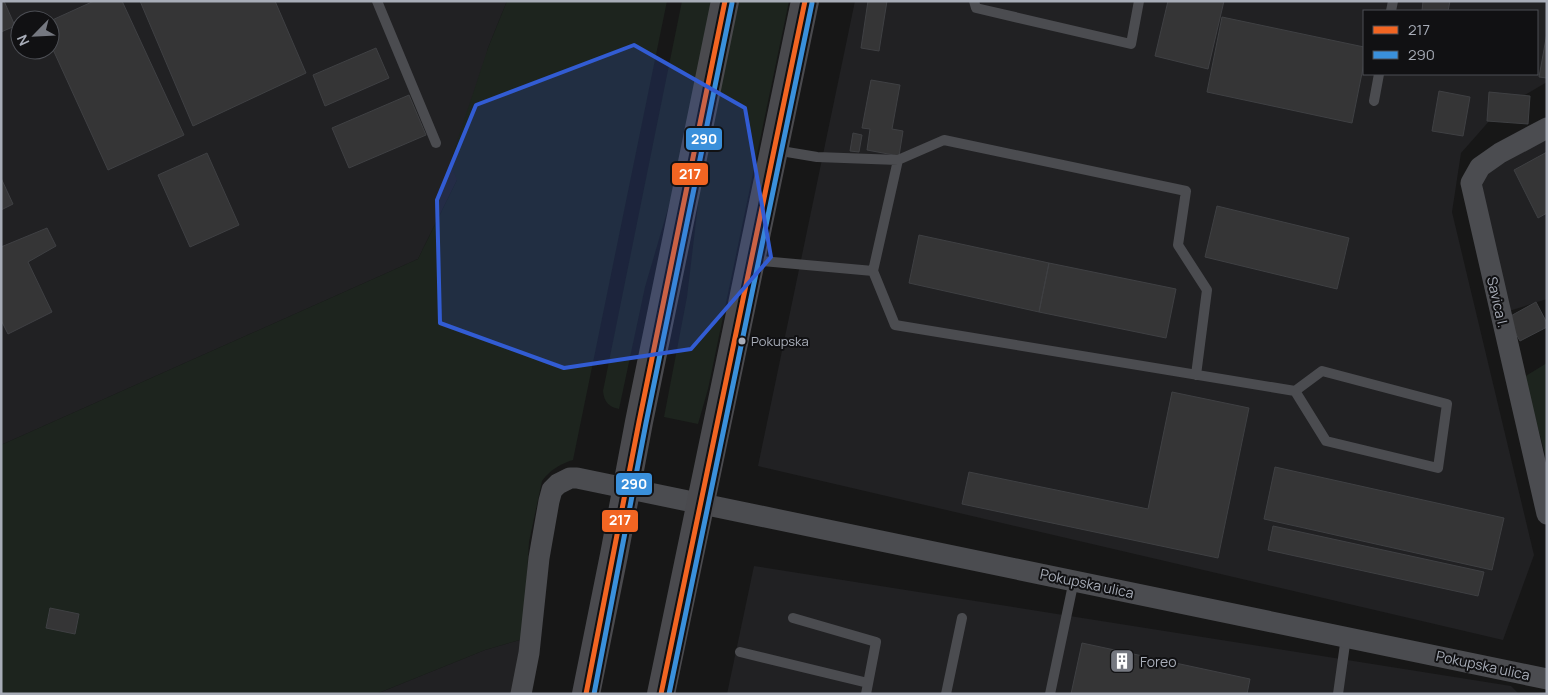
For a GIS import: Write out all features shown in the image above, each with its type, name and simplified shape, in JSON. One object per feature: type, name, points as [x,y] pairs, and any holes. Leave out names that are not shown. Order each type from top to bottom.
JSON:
[{"type":"main road","points":[[586,694],[725,1]]},
{"type":"main road","points":[[661,694],[806,1]]},
{"type":"street","name":"Savica I.","points":[[1547,128],[1500,153],[1480,167],[1471,183],[1547,514]]},
{"type":"street","name":"Pokupska ulica","points":[[521,694],[532,634],[543,527],[552,490],[558,484],[570,478],[702,503],[1547,679]]},
{"type":"lane","points":[[377,1],[436,143]]},
{"type":"lane","points":[[974,1],[976,8],[1131,44],[1139,1]]},
{"type":"lane","points":[[1374,101],[1379,75]]},
{"type":"lane","points":[[774,150],[817,157],[898,160],[944,140],[1186,191],[1178,245],[1208,290],[1196,375]]},
{"type":"lane","points":[[898,160],[873,272],[895,325],[1295,391],[1322,371],[1447,404],[1438,468],[1326,441],[1295,391]]},
{"type":"lane","points":[[751,259],[873,272]]},
{"type":"lane","points":[[1050,694],[1074,580]]},
{"type":"lane","points":[[793,618],[876,642],[866,694]]},
{"type":"lane","points":[[946,694],[962,618]]},
{"type":"lane","points":[[1338,694],[1346,637]]},
{"type":"lane","points":[[740,652],[868,683]]},
{"type":"highlighted area","points":[[634,45],[745,108],[771,257],[691,349],[564,368],[440,323],[437,200],[476,105]]},
{"type":"shaded area","points":[[1,1],[507,1],[488,48],[457,180],[418,259],[1,445]]},
{"type":"shaded area","points":[[507,1],[667,1],[573,460],[556,468],[542,481],[529,542],[523,639],[485,650],[376,694],[1,694],[1,445],[418,259],[457,180],[450,163],[488,48]]},
{"type":"shaded area","points":[[682,1],[714,1],[674,188],[645,287],[619,409],[612,407],[608,403],[603,391]]},
{"type":"shaded area","points":[[738,1],[789,1],[708,389],[698,424],[664,417],[687,297],[700,188]]},
{"type":"shaded area","points":[[855,1],[1547,1],[1547,82],[1499,110],[1461,153],[1452,212],[1534,555],[1503,640],[758,466]]},
{"type":"shaded area","points":[[1547,138],[1547,299],[1509,311],[1482,187],[1483,175]]},
{"type":"shaded area","points":[[1547,363],[1547,461],[1524,377]]},
{"type":"shaded area","points":[[754,566],[1511,686],[1519,694],[727,694]]},
{"type":"shaded area","points":[[523,639],[514,694],[376,694],[485,650]]},
{"type":"building","points":[[1,1],[4,1],[10,15],[10,28],[1,32]]},
{"type":"building","points":[[94,1],[122,1],[184,135],[108,170],[58,60],[60,60],[60,16]]},
{"type":"building","points":[[140,1],[275,1],[306,73],[193,126]]},
{"type":"building","points":[[868,1],[887,1],[879,51],[861,48]]},
{"type":"building","points":[[1168,1],[1224,1],[1208,69],[1155,56]]},
{"type":"building","points":[[1423,1],[1450,1],[1448,10],[1422,10]]},
{"type":"building","points":[[1222,17],[1363,47],[1363,68],[1352,123],[1207,92]]},
{"type":"building","points":[[1547,33],[1547,78],[1539,77]]},
{"type":"building","points":[[376,48],[389,78],[325,106],[313,75]]},
{"type":"building","points":[[871,80],[900,85],[892,129],[903,131],[899,156],[867,150],[870,129],[862,128]]},
{"type":"building","points":[[1439,91],[1470,97],[1463,136],[1432,131]]},
{"type":"building","points":[[1489,92],[1530,96],[1528,124],[1487,121]]},
{"type":"building","points":[[409,95],[426,135],[349,168],[332,128]]},
{"type":"building","points":[[853,133],[862,135],[859,152],[850,151]]},
{"type":"building","points":[[1547,152],[1547,213],[1538,218],[1514,170]]},
{"type":"building","points":[[207,153],[239,225],[190,247],[158,175]]},
{"type":"building","points":[[1,178],[13,204],[1,210]]},
{"type":"building","points":[[1217,206],[1349,238],[1337,289],[1205,257]]},
{"type":"building","points":[[47,228],[56,246],[28,262],[52,312],[8,334],[1,320],[1,247]]},
{"type":"building","points":[[919,235],[1049,263],[1039,312],[909,283]]},
{"type":"building","points":[[1049,263],[1176,289],[1166,338],[1039,312]]},
{"type":"building","points":[[1536,302],[1547,323],[1547,327],[1520,341],[1507,318]]},
{"type":"building","points":[[1172,392],[1249,408],[1218,558],[962,504],[969,472],[1148,509]]},
{"type":"building","points":[[1275,467],[1504,518],[1492,570],[1264,519]]},
{"type":"building","points":[[1273,526],[1484,572],[1478,596],[1268,550]]},
{"type":"building","points":[[50,608],[79,614],[75,634],[46,628]]},
{"type":"building","name":"Foreo","points":[[1082,643],[1250,679],[1247,694],[1071,694]]},
{"type":"transit line","name":"217","points":[[586,694],[639,422],[725,1]]},
{"type":"transit line","name":"217","points":[[661,694],[805,1]]},
{"type":"transit line","name":"290","points":[[594,694],[646,423],[732,3]]},
{"type":"transit line","name":"290","points":[[669,694],[812,3]]},
{"type":"place","name":"Pokupska","points":[[742,341]]},
{"type":"place","name":"Foreo","points":[[1122,661]]}]
